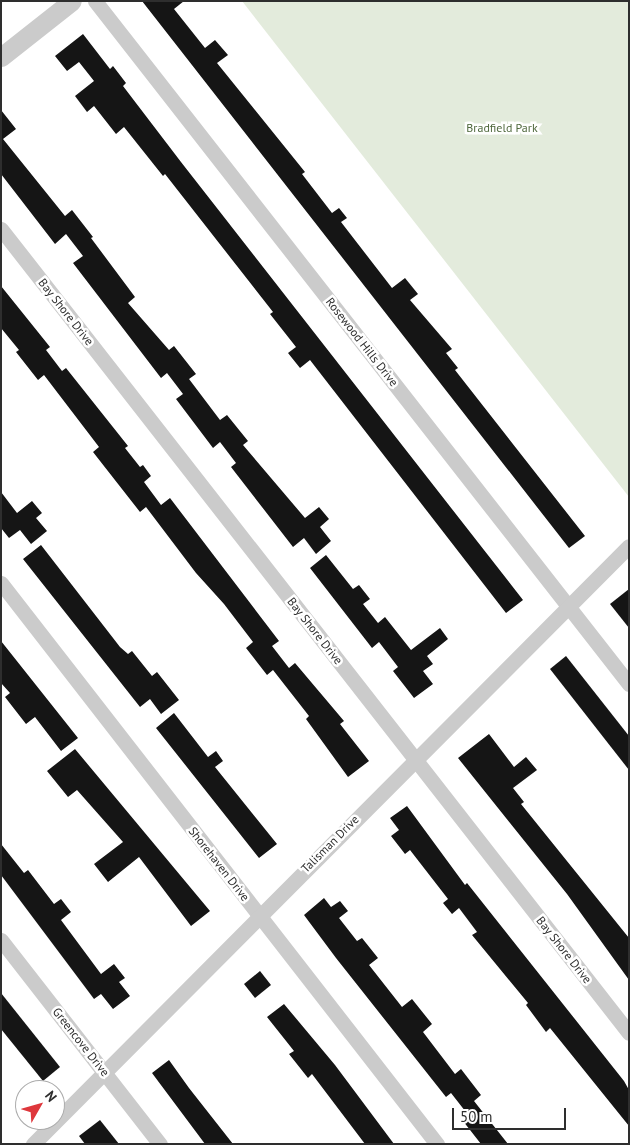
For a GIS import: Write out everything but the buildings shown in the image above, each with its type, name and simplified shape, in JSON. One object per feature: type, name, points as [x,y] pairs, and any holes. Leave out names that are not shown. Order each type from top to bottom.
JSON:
[{"type":"street","points":[[1,57],[72,1]]},
{"type":"street","name":"Rosewood Hills Drive","points":[[95,1],[629,684]]},
{"type":"street","name":"Bay Shore Drive","points":[[1,229],[629,1033]]},
{"type":"street","name":"Talisman Drive","points":[[32,1144],[629,546]]},
{"type":"street","name":"Shorehaven Drive","points":[[1,583],[437,1144]]},
{"type":"street","name":"Greencove Drive","points":[[1,940],[160,1144]]},
{"type":"green space","name":"Bradfield Park","points":[[242,1],[629,1],[629,497]]}]
